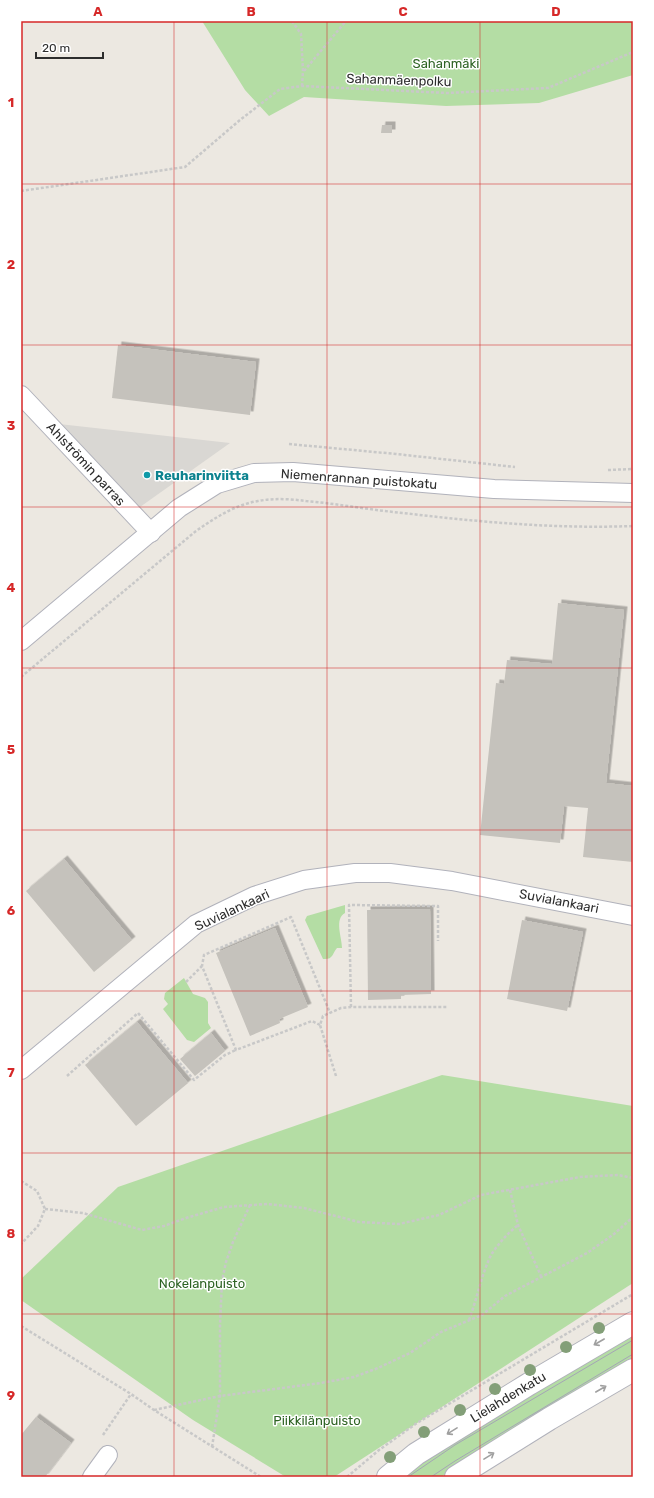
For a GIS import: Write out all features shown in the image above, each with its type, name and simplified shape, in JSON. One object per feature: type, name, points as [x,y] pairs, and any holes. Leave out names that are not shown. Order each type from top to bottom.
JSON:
[{"type":"main road","name":"Lielahdenkatu","points":[[388,1477],[423,1450],[529,1384],[633,1323]]},
{"type":"main road","points":[[456,1477],[549,1419],[633,1370]]},
{"type":"street","name":"Ahlströmin parras","points":[[21,395],[151,533]]},
{"type":"street","name":"Niemenrannan puistokatu","points":[[21,641],[179,508],[217,484],[254,473],[293,472],[494,489],[633,493]]},
{"type":"street","name":"Suvialankaari","points":[[21,1070],[196,924],[254,896],[304,880],[355,873],[403,875],[452,881],[633,916]]},
{"type":"street","points":[[92,1477],[108,1455]]},
{"type":"path","points":[[292,21],[301,34],[303,71],[302,86]]},
{"type":"path","points":[[303,71],[346,21]]},
{"type":"path","name":"Sahanmäenpolku","points":[[21,191],[185,167],[240,120],[280,89],[302,86],[447,93],[548,88],[633,52]]},
{"type":"path","points":[[288,444],[520,468]]},
{"type":"path","points":[[603,470],[633,469]]},
{"type":"path","points":[[21,677],[196,531],[222,514],[239,506],[258,501],[287,499],[403,513],[538,526],[633,526]]},
{"type":"path","points":[[351,1007],[350,905],[438,906],[438,941]]},
{"type":"path","points":[[236,1050],[202,966],[204,955],[291,917],[330,1013]]},
{"type":"path","points":[[186,982],[202,966]]},
{"type":"path","points":[[336,1076],[320,1025],[322,1016],[341,1008],[351,1007],[448,1007]]},
{"type":"path","points":[[67,1076],[138,1013],[194,1080],[225,1055],[236,1050],[312,1021],[320,1025]]},
{"type":"path","points":[[45,1209],[83,1213],[142,1230],[164,1226],[224,1207],[267,1204],[304,1208],[359,1222],[399,1224],[439,1216],[481,1195],[580,1178],[618,1175],[633,1178]]},
{"type":"path","points":[[21,1181],[37,1191],[45,1209],[38,1226],[21,1244]]},
{"type":"path","points":[[510,1190],[518,1225],[541,1276]]},
{"type":"path","points":[[212,1447],[220,1396],[220,1324],[222,1281],[226,1262],[233,1242],[250,1205]]},
{"type":"path","points":[[154,1410],[220,1396],[321,1383],[354,1377],[410,1353],[441,1332],[482,1314],[505,1296],[587,1253],[614,1234],[633,1217]]},
{"type":"path","points":[[469,1320],[492,1255],[507,1235],[518,1225]]},
{"type":"path","points":[[21,1326],[261,1477]]},
{"type":"path","points":[[105,1431],[131,1394]]},
{"type":"green space","name":"Sahanmäki","points":[[202,21],[633,21],[633,75],[539,103],[446,106],[304,97],[269,116],[245,90]]},
{"type":"green space","points":[[345,905],[345,913],[340,919],[339,924],[342,948],[337,948],[331,958],[323,959],[305,920],[307,916]]},
{"type":"green space","points":[[184,978],[193,994],[205,998],[208,1002],[208,1023],[211,1028],[194,1042],[187,1040],[163,1009],[168,1004],[164,999],[165,993]]},
{"type":"green space","name":"Nokelanpuisto","points":[[442,1075],[633,1106],[633,1283],[334,1477],[286,1477],[193,1420],[21,1300],[21,1279],[118,1187]]},
{"type":"green space","points":[[633,1332],[633,1362],[441,1477],[397,1477]]},
{"type":"shaded area","name":"Reuharinviitta","points":[[59,424],[230,443],[140,507]]},
{"type":"building","points":[[382,125],[392,125],[392,133],[381,133]]},
{"type":"building","points":[[118,345],[256,362],[250,415],[112,398]]},
{"type":"building","points":[[558,603],[624,610],[606,783],[633,786],[633,862],[583,857],[588,808],[564,806],[560,843],[480,835],[496,683],[504,684],[507,660],[552,664]]},
{"type":"building","points":[[64,859],[132,940],[94,972],[26,891]]},
{"type":"building","points":[[430,909],[431,994],[401,995],[401,999],[368,1000],[367,910]]},
{"type":"building","points":[[522,920],[583,932],[567,1011],[507,999]]},
{"type":"building","points":[[275,928],[308,1007],[279,1019],[280,1023],[250,1036],[216,953]]},
{"type":"building","points":[[137,1022],[188,1083],[136,1126],[85,1065]]},
{"type":"building","points":[[211,1033],[225,1051],[195,1076],[180,1059]]},
{"type":"building","points":[[36,1417],[71,1443],[45,1477],[21,1477],[21,1435]]},
{"type":"tram line","points":[[408,1477],[455,1445],[633,1340]]},
{"type":"tram line","points":[[431,1477],[633,1354]]},
{"type":"place","name":"Reuharinviitta","points":[[147,475]]},
{"type":"park label","name":"Piikkilänpuisto","points":[[317,1420]]}]
